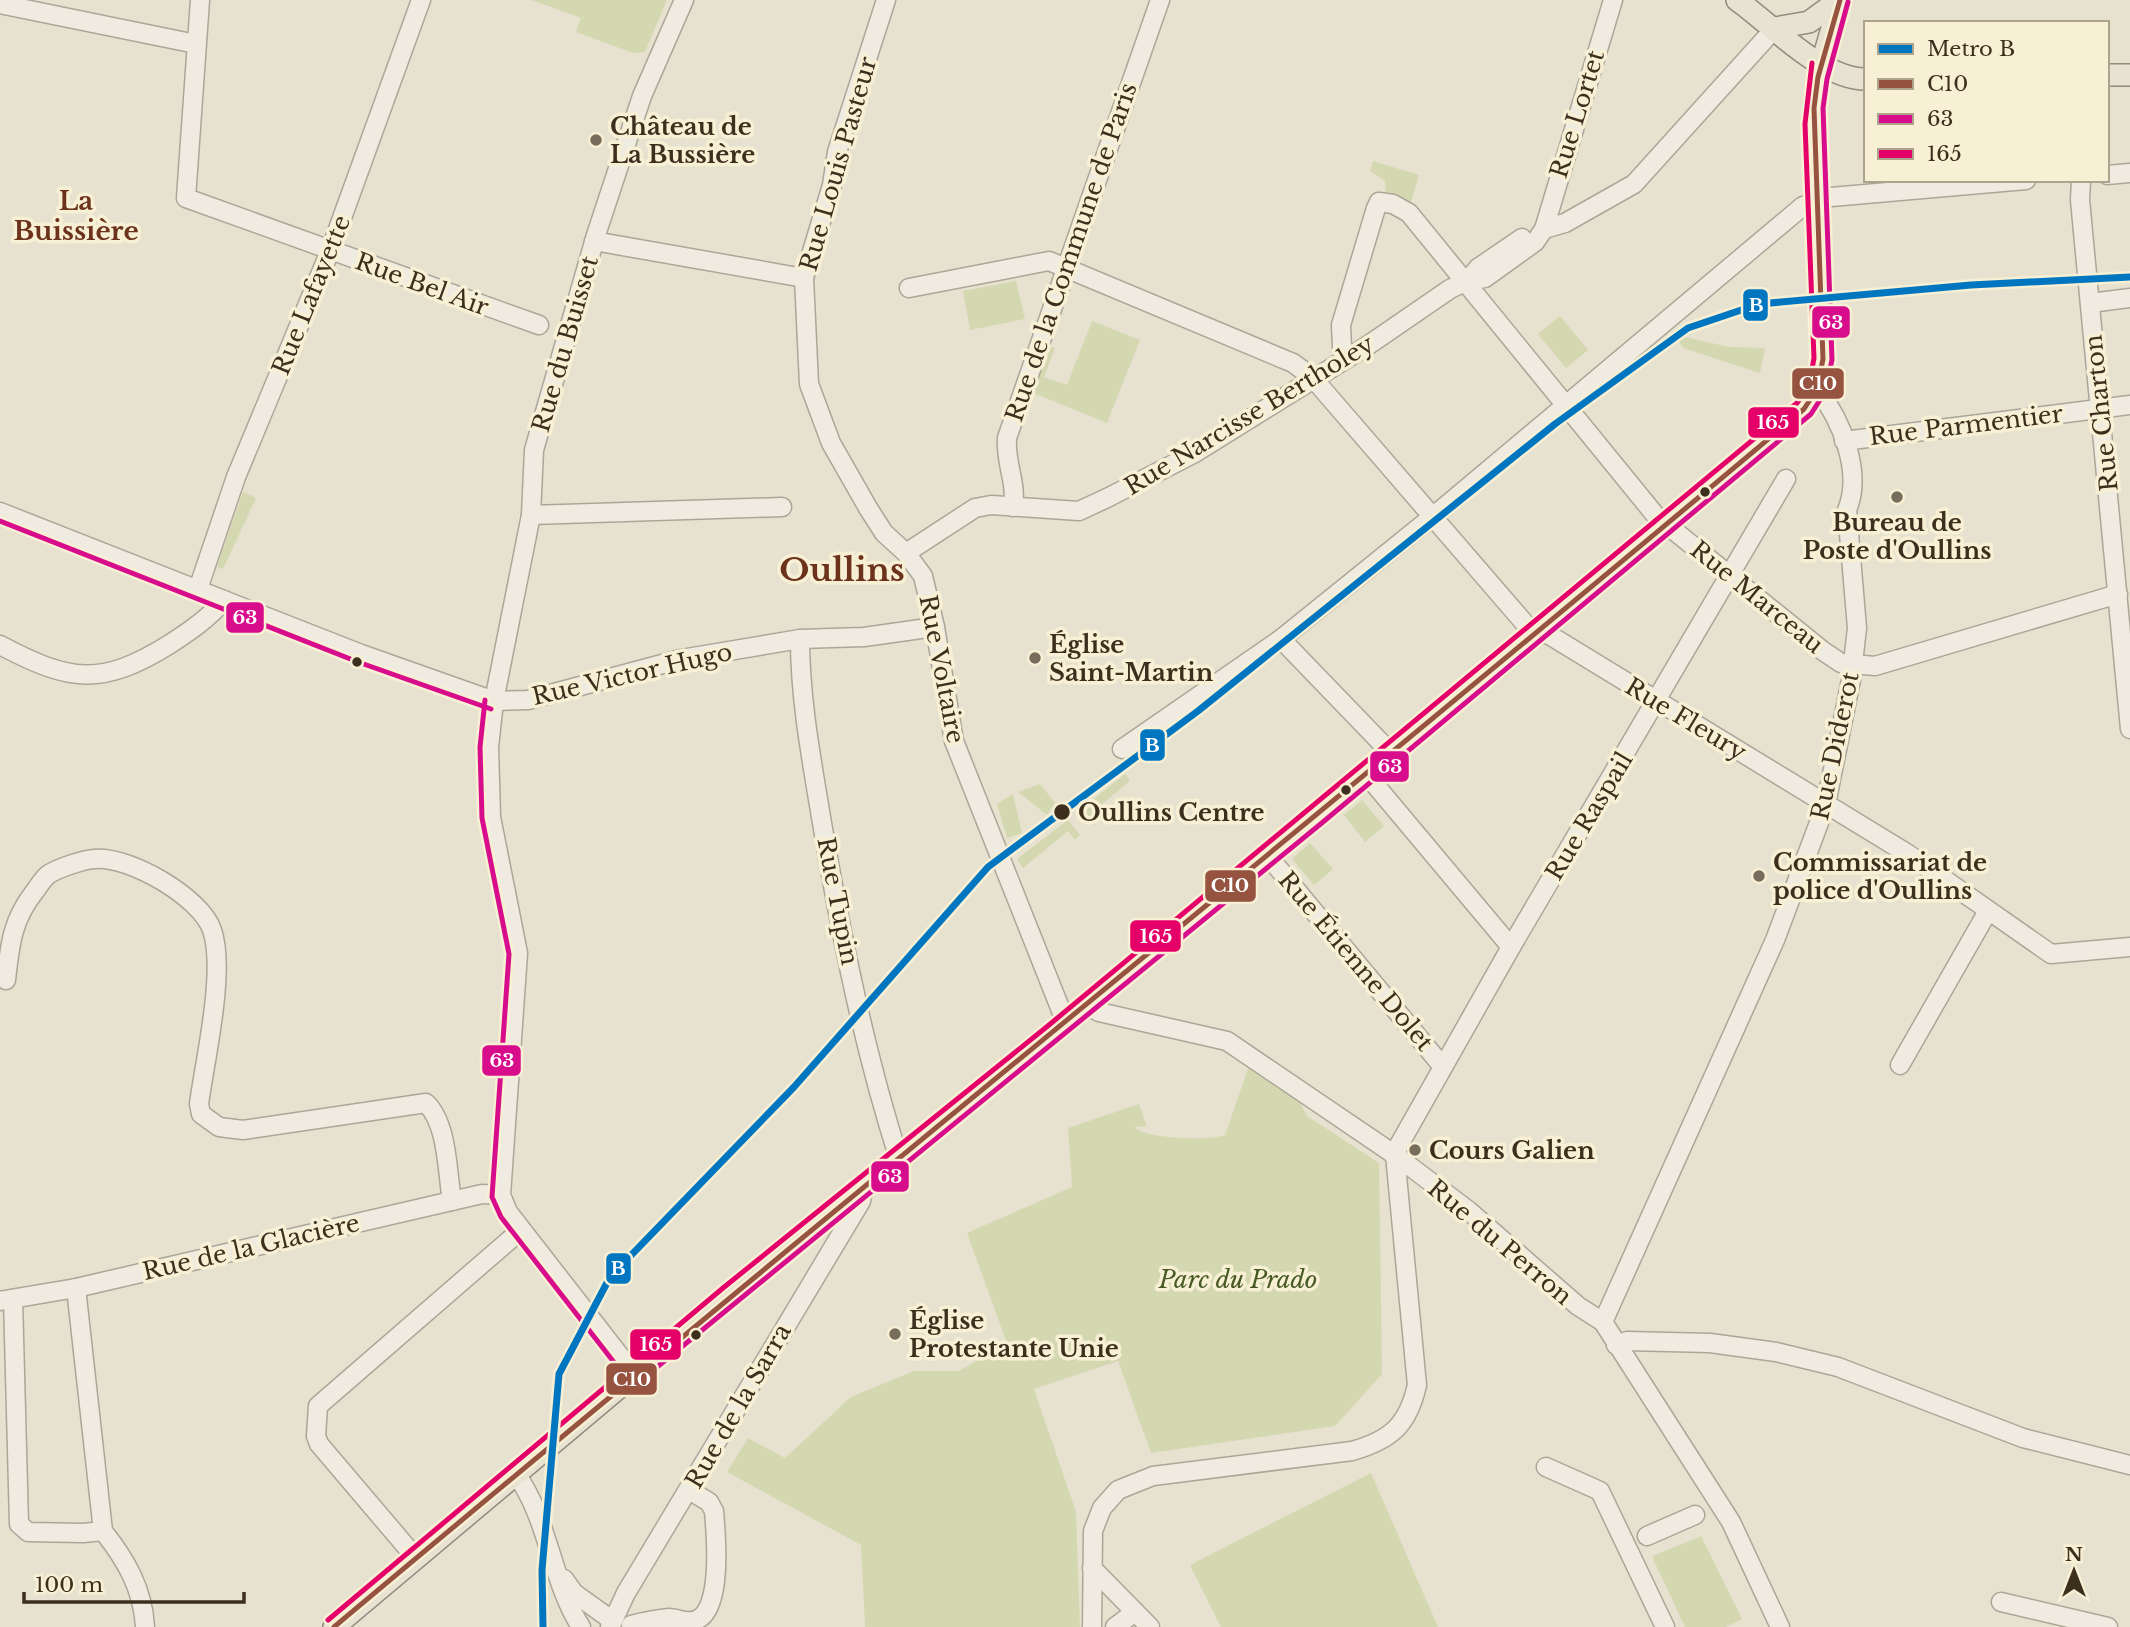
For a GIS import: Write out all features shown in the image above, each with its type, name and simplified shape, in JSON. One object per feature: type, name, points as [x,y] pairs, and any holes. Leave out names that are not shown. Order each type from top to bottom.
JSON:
[{"type":"main road","points":[[1737,0],[1821,64],[1843,77],[1864,79]]},
{"type":"main road","points":[[334,1627],[634,1374],[1066,1023],[1804,409],[1817,389],[1823,359],[1814,107],[1821,64],[1822,25],[1839,0]]},
{"type":"main road","points":[[1775,28],[1822,25]]},
{"type":"main road","points":[[2109,75],[2130,75]]},
{"type":"street","points":[[0,4],[196,44],[200,0]]},
{"type":"street","name":"Rue Lafayette","points":[[198,589],[236,477],[331,251],[421,0]]},
{"type":"street","name":"Rue du Buisset","points":[[501,1195],[518,953],[491,817],[489,747],[494,701],[531,515],[534,450],[594,241],[642,96],[684,0]]},
{"type":"street","name":"Rue Louis Pasteur","points":[[886,0],[837,152],[832,184],[804,278],[809,384],[827,433],[884,533],[906,553]]},
{"type":"street","name":"Rue de la Commune de Paris","points":[[1013,507],[1016,489],[1005,457],[1007,438],[1064,267],[1160,0]]},
{"type":"street","name":"Rue Lortet","points":[[1541,232],[1612,0]]},
{"type":"street","name":"Rue Narcisse Bertholey","points":[[906,553],[975,508],[991,505],[1079,511],[1193,454],[1467,281],[1478,268],[1528,233],[1541,232],[1565,223],[1634,184],[1775,28]]},
{"type":"street","name":"Rue Bel Air","points":[[196,44],[186,198],[539,325]]},
{"type":"street","points":[[2109,175],[2130,173]]},
{"type":"street","points":[[1122,748],[1281,639],[1432,517],[1796,211],[1817,201],[2006,182]]},
{"type":"street","name":"Rue Charton","points":[[2081,182],[2080,200],[2130,729]]},
{"type":"street","name":"Rue Marceau","points":[[1348,356],[1342,348],[1341,325],[1376,208],[1380,202],[1393,204],[1409,213],[1467,281],[1565,405],[1667,525],[1841,663],[1875,666],[2118,594]]},
{"type":"street","points":[[594,241],[804,278]]},
{"type":"street","name":"Rue Fleury","points":[[909,288],[1049,261],[1293,363],[1312,377],[1527,626],[1657,701],[1908,854],[2051,954],[2130,947]]},
{"type":"street","points":[[2090,303],[2130,298]]},
{"type":"street","name":"Rue Diderot","points":[[1604,1322],[1770,953],[1826,803],[1853,664],[1857,628],[1847,510],[1853,496],[1848,448],[1829,404],[1817,389]]},
{"type":"street","name":"Rue Parmentier","points":[[1844,441],[2130,405]]},
{"type":"street","name":"Rue Raspail","points":[[1395,1155],[1511,947],[1786,479]]},
{"type":"street","points":[[531,515],[782,508]]},
{"type":"street","points":[[0,512],[405,671],[494,701]]},
{"type":"street","name":"Rue Voltaire","points":[[906,553],[923,576],[935,628],[954,741],[1066,1023]]},
{"type":"street","points":[[0,645],[62,671],[96,674],[119,671],[193,629],[224,600]]},
{"type":"street","name":"Rue Victor Hugo","points":[[494,701],[528,700],[681,659],[800,639],[864,637],[935,628]]},
{"type":"street","name":"Rue Tupin","points":[[800,639],[800,675],[808,738],[835,895],[864,1027],[899,1159]]},
{"type":"street","points":[[1281,639],[1391,753]]},
{"type":"street","points":[[1366,774],[1511,947]]},
{"type":"street","name":"Rue Étienne Dolet","points":[[1268,856],[1444,1067]]},
{"type":"street","points":[[6,980],[11,932],[26,903],[47,875],[95,859],[127,866],[159,879],[198,906],[212,929],[218,959],[201,1114],[219,1127],[243,1130],[426,1103],[434,1111],[450,1202]]},
{"type":"street","points":[[1900,1065],[1988,911]]},
{"type":"street","name":"Rue du Perron","points":[[1086,1005],[1099,1012],[1227,1041],[1395,1155],[1426,1181],[1469,1210],[1578,1306],[1604,1322],[1616,1345],[1731,1521],[1780,1627]]},
{"type":"street","points":[[1092,1627],[1093,1531],[1098,1515],[1112,1495],[1126,1485],[1153,1476],[1352,1451],[1376,1443],[1405,1420],[1412,1409],[1417,1385],[1395,1155]]},
{"type":"street","points":[[1400,1207],[1409,1188],[1426,1181]]},
{"type":"street","name":"Rue de la Sarra","points":[[621,1623],[626,1593],[861,1200],[864,1186]]},
{"type":"street","name":"Rue de la Glacière","points":[[6,1300],[76,1287],[482,1194],[501,1195]]},
{"type":"street","points":[[501,1195],[508,1212],[521,1230],[634,1374]]},
{"type":"street","points":[[415,1558],[319,1444],[316,1436],[318,1406],[521,1230]]},
{"type":"street","points":[[76,1287],[103,1531],[136,1581],[145,1627]]},
{"type":"street","points":[[6,1300],[19,1524],[28,1532],[83,1534],[103,1531]]},
{"type":"street","points":[[1616,1345],[1627,1341],[1710,1343],[1776,1352],[1826,1364],[2023,1438],[2130,1465]]},
{"type":"street","points":[[1546,1467],[1600,1491],[1638,1542],[1665,1627]]},
{"type":"street","points":[[516,1474],[532,1497],[569,1609],[581,1627]]},
{"type":"street","points":[[556,1567],[573,1593],[621,1623],[671,1618],[693,1621],[699,1619],[709,1605],[716,1578],[714,1511],[709,1502],[689,1490]]},
{"type":"street","points":[[1638,1542],[1695,1515]]},
{"type":"street","points":[[1092,1569],[1150,1627]]},
{"type":"street","points":[[2001,1602],[2108,1627]]},
{"type":"street","points":[[1115,1627],[1135,1612]]},
{"type":"green space","points":[[532,0],[667,0],[645,52],[633,53],[576,32],[581,18]]},
{"type":"green space","points":[[1373,161],[1419,175],[1410,205],[1386,196],[1385,181],[1370,171]]},
{"type":"green space","points":[[1016,281],[1025,319],[970,330],[963,291]]},
{"type":"green space","points":[[1560,316],[1588,350],[1566,368],[1538,334]]},
{"type":"green space","points":[[1092,321],[1140,340],[1107,423],[1031,392],[1049,346],[1055,348],[1044,377],[1067,385]]},
{"type":"green space","points":[[1676,335],[1729,347],[1765,348],[1760,373],[1683,348]]},
{"type":"green space","points":[[243,492],[256,498],[223,569],[217,567]]},
{"type":"green space","points":[[1125,774],[1130,781],[1091,813],[1097,822],[1094,825],[1081,809]]},
{"type":"green space","points":[[1040,784],[1055,803],[1047,815],[1018,792]]},
{"type":"green space","points":[[1013,794],[1022,833],[1007,838],[997,804]]},
{"type":"green space","points":[[1362,800],[1384,826],[1365,842],[1344,815]]},
{"type":"green space","points":[[1068,820],[1080,835],[1075,840],[1068,831],[1023,868],[1017,859]]},
{"type":"green space","points":[[1310,843],[1333,869],[1314,885],[1292,859]]},
{"type":"green space","name":"Parc du Prado","points":[[1249,1066],[1298,1099],[1307,1116],[1379,1163],[1382,1374],[1335,1426],[1151,1453],[1118,1361],[1034,1389],[1076,1512],[1080,1627],[865,1627],[861,1545],[727,1472],[748,1438],[785,1458],[851,1397],[914,1371],[959,1371],[1007,1343],[967,1233],[1072,1187],[1068,1128],[1139,1104],[1147,1126],[1135,1127],[1141,1131],[1178,1138],[1225,1135]]},
{"type":"green space","points":[[1371,1473],[1438,1627],[1221,1627],[1190,1565]]},
{"type":"green space","points":[[1701,1536],[1742,1619],[1726,1627],[1685,1627],[1654,1561],[1653,1556]]},
{"type":"metro line","name":"B","points":[[543,1627],[542,1570],[559,1374],[610,1277],[794,1087],[988,867],[1198,711],[1555,424],[1688,328],[1759,304],[1971,285],[2130,277]]},
{"type":"transit line","name":"C10","points":[[334,1627],[1804,409],[1817,389],[1823,359],[1814,108],[1818,77],[1840,0]]},
{"type":"transit line","name":"63","points":[[640,1381],[1323,822],[1811,414],[1825,392],[1832,360],[1823,108],[1827,79],[1848,2]]},
{"type":"transit line","name":"165","points":[[328,1620],[723,1288],[1049,1025],[1797,403],[1809,386],[1814,358],[1805,124],[1812,63]]},
{"type":"transit line","name":"63","points":[[0,521],[358,662],[491,709]]},
{"type":"transit line","name":"63","points":[[485,700],[480,747],[482,818],[509,954],[492,1197],[501,1217],[627,1379]]},
{"type":"place","name":"Château de La Bussière","points":[[596,140]]},
{"type":"place","name":"Bureau de Poste d'Oullins","points":[[1897,497]]},
{"type":"place","name":"Église Saint-Martin","points":[[1035,658]]},
{"type":"place","name":"Oullins Centre","points":[[1062,812]]},
{"type":"place","name":"Commissariat de police d'Oullins","points":[[1759,876]]},
{"type":"place","name":"Cours Galien","points":[[1415,1150]]},
{"type":"place","name":"Église Protestante Unie","points":[[895,1334]]},
{"type":"district","name":"La Buissière","points":[[76,216]]},
{"type":"district","name":"Oullins","points":[[842,570]]}]
